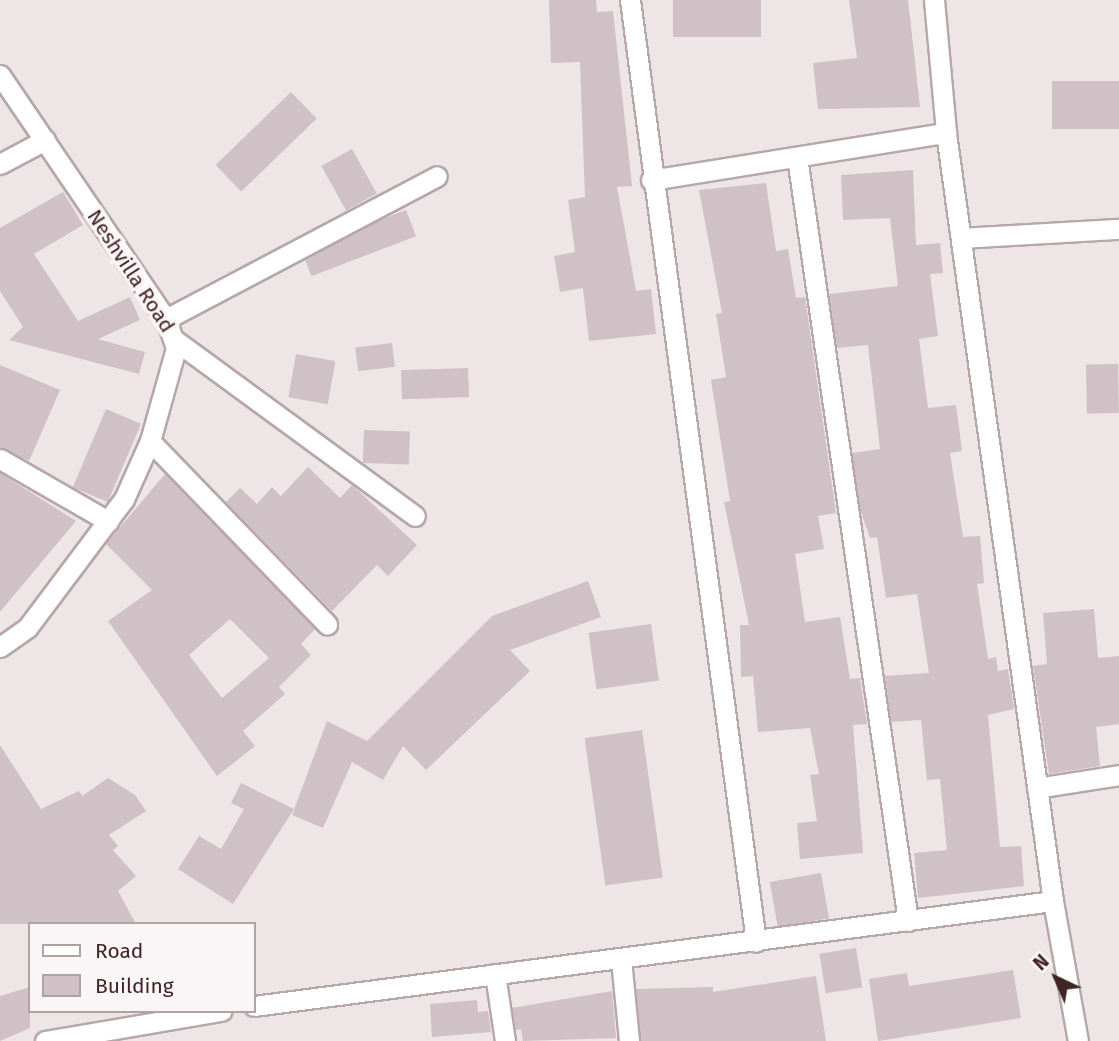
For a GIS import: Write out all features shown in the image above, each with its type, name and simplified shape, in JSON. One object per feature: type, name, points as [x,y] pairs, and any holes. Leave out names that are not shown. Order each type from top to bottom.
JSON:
[{"type":"street","points":[[630,0],[651,180],[756,943]]},
{"type":"street","points":[[934,0],[946,133],[1052,901],[1078,1041]]},
{"type":"street","name":"Neshvilla Road","points":[[0,75],[166,319],[176,341],[150,441],[108,521],[27,628],[0,648]]},
{"type":"street","points":[[651,180],[946,133]]},
{"type":"street","points":[[0,164],[45,141]]},
{"type":"street","points":[[797,157],[908,921]]},
{"type":"street","points":[[166,319],[437,177]]},
{"type":"street","points":[[961,238],[1119,229]]},
{"type":"street","points":[[176,341],[415,516]]},
{"type":"street","points":[[150,441],[327,624]]},
{"type":"street","points":[[0,459],[108,521]]},
{"type":"street","points":[[1037,788],[1119,775]]},
{"type":"street","points":[[256,1006],[756,943],[1052,901]]},
{"type":"street","points":[[621,959],[629,1041]]},
{"type":"street","points":[[495,974],[505,1041]]},
{"type":"street","points":[[45,1041],[104,1036],[212,1013]]},
{"type":"building","points":[[549,0],[596,0],[597,12],[613,11],[632,186],[617,187],[636,291],[651,289],[656,334],[589,341],[583,288],[560,292],[554,256],[575,252],[568,200],[585,197],[580,62],[551,63]]},
{"type":"building","points":[[673,0],[761,0],[761,37],[673,37]]},
{"type":"building","points":[[849,0],[908,0],[920,107],[818,109],[813,63],[857,58]]},
{"type":"building","points":[[1052,81],[1119,81],[1119,129],[1052,129]]},
{"type":"building","points":[[291,92],[317,119],[241,192],[215,165]]},
{"type":"building","points":[[352,149],[377,194],[346,211],[321,166]]},
{"type":"building","points":[[913,170],[916,245],[940,243],[943,273],[930,274],[938,336],[919,339],[928,408],[956,405],[962,451],[950,453],[963,537],[980,536],[984,583],[977,584],[988,659],[996,657],[998,671],[1008,669],[1014,709],[988,715],[1000,847],[1021,846],[1024,886],[918,898],[914,853],[947,850],[940,779],[927,780],[921,720],[891,722],[885,676],[929,673],[917,594],[886,598],[877,537],[870,538],[860,509],[852,453],[880,449],[868,345],[837,348],[829,294],[898,286],[890,218],[843,220],[841,175]]},
{"type":"building","points":[[766,183],[776,251],[788,249],[796,298],[805,297],[836,513],[818,516],[824,549],[795,554],[805,622],[840,617],[850,679],[860,678],[867,724],[853,725],[863,853],[800,859],[797,823],[817,821],[810,775],[819,774],[810,728],[758,732],[753,676],[741,677],[740,625],[749,625],[724,502],[730,501],[711,380],[726,377],[716,314],[722,313],[699,190]]},
{"type":"building","points":[[63,192],[83,225],[34,254],[78,321],[130,297],[140,320],[98,339],[145,352],[139,374],[9,340],[23,327],[0,291],[0,228]]},
{"type":"building","points":[[406,210],[416,236],[311,276],[301,250]]},
{"type":"building","points":[[392,343],[395,367],[358,371],[355,348]]},
{"type":"building","points":[[296,354],[335,361],[328,404],[288,397]]},
{"type":"building","points":[[1118,364],[1119,413],[1087,414],[1086,365]]},
{"type":"building","points":[[0,365],[60,390],[29,461],[0,447]]},
{"type":"building","points":[[468,368],[469,397],[402,399],[401,370]]},
{"type":"building","points":[[106,409],[141,424],[108,502],[73,487]]},
{"type":"building","points":[[364,430],[410,432],[409,465],[363,463]]},
{"type":"building","points":[[308,467],[340,498],[352,485],[417,545],[388,576],[377,565],[332,611],[226,502],[240,488],[257,504],[272,487],[281,496]]},
{"type":"building","points":[[0,473],[76,521],[0,612]]},
{"type":"building","points":[[165,474],[315,629],[301,644],[311,655],[279,687],[285,694],[243,731],[255,746],[217,776],[108,621],[152,590],[106,544]],"holes":[[[230,619],[269,658],[222,698],[189,655]]]},
{"type":"building","points":[[588,581],[601,617],[510,650],[530,671],[426,770],[403,746],[383,780],[352,762],[323,828],[292,815],[327,721],[367,741],[492,616]]},
{"type":"building","points":[[1094,609],[1098,658],[1119,656],[1119,724],[1096,727],[1100,766],[1049,774],[1033,666],[1047,664],[1043,613]]},
{"type":"building","points":[[651,624],[659,680],[597,689],[589,633]]},
{"type":"building","points":[[642,730],[663,878],[605,886],[585,738]]},
{"type":"building","points":[[0,745],[41,809],[79,791],[82,796],[108,778],[135,795],[146,811],[109,835],[118,846],[113,850],[136,876],[118,891],[135,922],[0,924]]},
{"type":"building","points":[[241,783],[294,809],[233,904],[178,869],[199,836],[221,849],[244,809],[231,803]]},
{"type":"building","points":[[821,873],[829,918],[778,927],[770,882]]},
{"type":"building","points":[[856,948],[862,988],[826,993],[819,954]]},
{"type":"building","points":[[1013,970],[1021,1018],[878,1041],[869,979],[907,973],[909,986]]},
{"type":"building","points":[[816,976],[826,1041],[641,1041],[636,989],[713,987],[713,992]]},
{"type":"building","points":[[28,988],[30,1028],[0,1041],[0,996]]},
{"type":"building","points":[[612,991],[616,1038],[523,1041],[521,1029],[516,1030],[512,1008]]},
{"type":"building","points":[[477,1000],[478,1012],[488,1011],[491,1032],[432,1037],[430,1004]]}]
